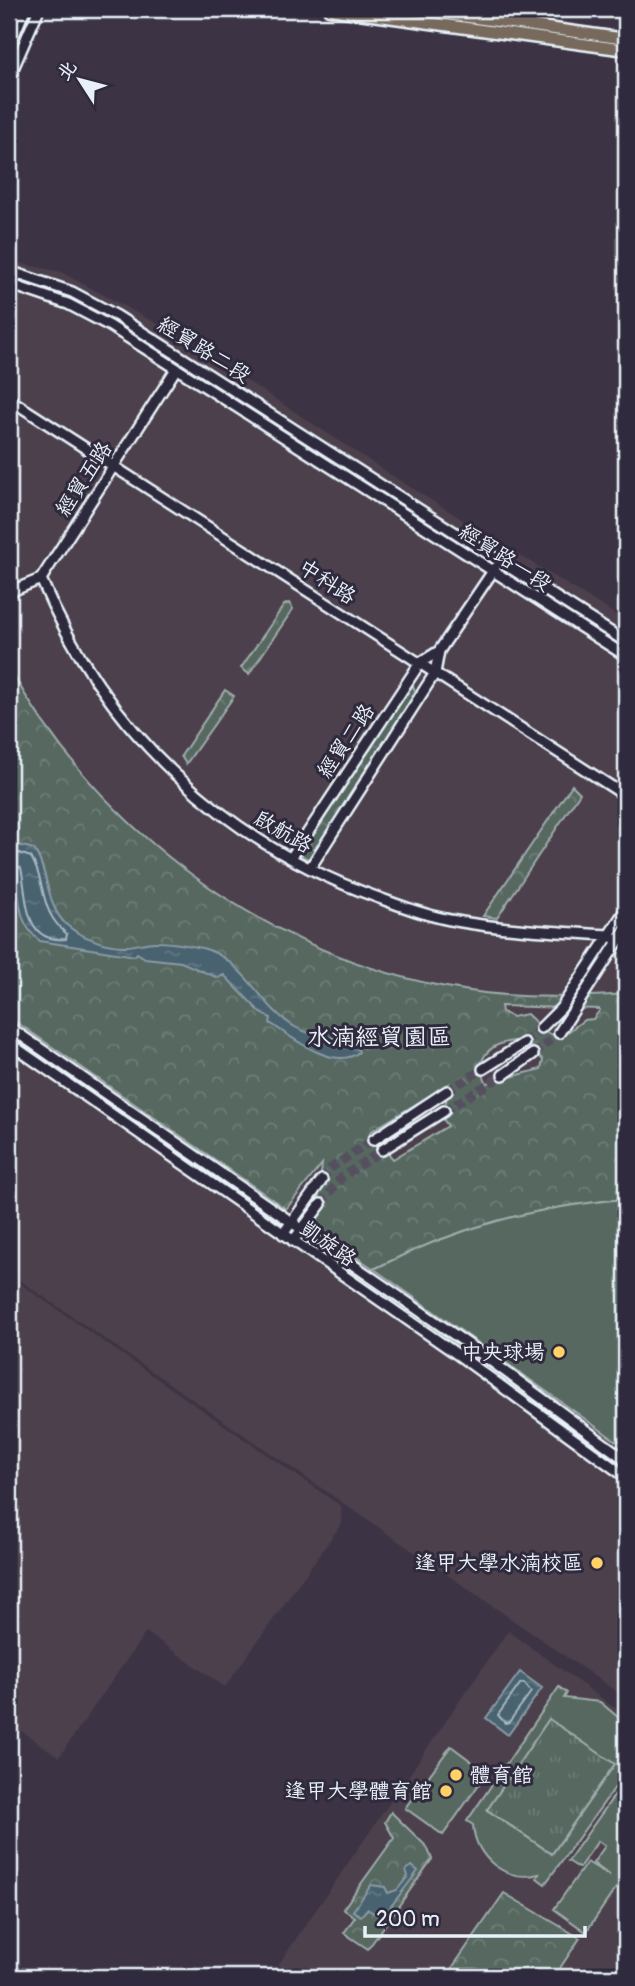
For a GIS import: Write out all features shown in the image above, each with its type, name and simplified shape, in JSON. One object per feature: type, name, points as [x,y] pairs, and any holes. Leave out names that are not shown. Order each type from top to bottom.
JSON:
[{"type":"main road","points":[[328,9],[626,50]]},
{"type":"main road","points":[[411,9],[626,38]]},
{"type":"street","points":[[9,47],[25,9]]},
{"type":"street","points":[[9,78],[39,9]]},
{"type":"street","name":"經貿路二段","points":[[9,271],[72,292],[117,316],[373,478]]},
{"type":"street","name":"經貿路二段","points":[[9,284],[68,304],[110,326],[366,489]]},
{"type":"street","name":"經貿五路","points":[[41,579],[176,369]]},
{"type":"street","name":"中科路","points":[[9,399],[626,796]]},
{"type":"street","name":"經貿路一段","points":[[373,478],[626,642]]},
{"type":"street","name":"經貿路一段","points":[[366,489],[626,656]]},
{"type":"street","name":"經貿二路","points":[[310,869],[435,673],[439,651],[500,561]]},
{"type":"street","points":[[9,592],[41,579]]},
{"type":"street","name":"啟航路","points":[[41,579],[57,616],[98,684],[160,761],[190,790],[237,826],[310,869],[350,888],[454,921],[614,938]]},
{"type":"street","name":"經貿二路","points":[[291,858],[419,663],[439,651]]},
{"type":"street","points":[[559,1033],[614,938],[626,909]]},
{"type":"street","points":[[541,1028],[561,1008],[614,938],[626,929]]},
{"type":"street","name":"凱旋路","points":[[9,1027],[472,1348],[626,1460]]},
{"type":"street","name":"凱旋路","points":[[9,1043],[464,1359],[626,1477]]},
{"type":"street","points":[[483,1069],[524,1043]]},
{"type":"street","points":[[503,1075],[533,1054]]},
{"type":"street","points":[[373,1140],[447,1091]]},
{"type":"street","points":[[382,1150],[444,1111]]},
{"type":"street","points":[[283,1234],[322,1180]]},
{"type":"street","points":[[293,1241],[321,1203]]},
{"type":"shaded area","name":"水湳經貿園區","points":[[9,261],[61,272],[174,333],[402,482],[626,621],[626,1698],[9,1273]]},
{"type":"shaded area","points":[[9,1276],[341,1506],[342,1523],[225,1687],[146,1632],[59,1757],[18,1729],[9,1741]]},
{"type":"shaded area","points":[[508,1631],[626,1716],[626,1977],[296,1977],[278,1965]]},
{"type":"green space","points":[[289,603],[293,609],[249,674],[241,668],[284,605]]},
{"type":"green space","points":[[9,667],[46,727],[91,783],[141,833],[197,878],[257,917],[321,949],[388,973],[458,989],[542,997],[626,994],[626,1199],[559,1207],[497,1221],[436,1241],[374,1269],[315,1229],[322,1164],[286,1209],[9,1017]],"holes":[[[501,1006],[599,1009],[600,1010],[593,1019],[584,1020],[561,1037],[547,1033],[527,1014],[512,1017],[502,1012]],[[515,1041],[531,1047],[543,1060],[541,1069],[487,1083],[483,1074],[483,1059],[486,1053],[506,1042]],[[449,1084],[443,1119],[448,1126],[393,1159],[370,1132]]]},
{"type":"green space","points":[[413,686],[417,695],[314,856],[308,859],[302,856],[302,848],[408,689]]},
{"type":"green space","points":[[225,690],[234,696],[186,764],[181,756]]},
{"type":"green space","points":[[572,785],[580,793],[497,918],[483,916]]},
{"type":"green space","name":"中央球場","points":[[626,1199],[626,1436],[623,1440],[616,1441],[374,1269],[435,1241],[496,1221],[559,1207]]},
{"type":"green space","points":[[559,1687],[567,1693],[564,1698],[600,1702],[619,1718],[626,1730],[626,1772],[545,1884],[537,1878],[539,1874],[515,1875],[494,1865],[480,1848],[473,1825],[467,1821]],"holes":[[[549,1719],[615,1764],[552,1854],[487,1810]]]},
{"type":"green space","points":[[549,1718],[615,1764],[552,1854],[487,1810]]},
{"type":"green space","name":"逢甲大學體育館","points":[[451,1746],[487,1773],[443,1835],[405,1808]]},
{"type":"green space","points":[[626,1779],[626,1806],[623,1810],[626,1812],[626,1880],[619,1890],[616,1888],[586,1932],[554,1909],[587,1862],[610,1876],[593,1863],[605,1846],[598,1841],[579,1868],[568,1861]]},
{"type":"green space","points":[[391,1812],[427,1847],[432,1859],[368,1949],[344,1933],[355,1917],[343,1909],[394,1838],[385,1822]]},
{"type":"green space","points":[[504,1893],[580,1938],[554,1977],[465,1977],[452,1968]]},
{"type":"water","points":[[9,843],[34,849],[43,868],[55,909],[73,930],[102,943],[127,946],[151,942],[167,943],[217,953],[241,972],[272,1008],[295,1027],[356,1043],[359,1052],[338,1058],[301,1044],[270,1023],[271,1018],[261,1013],[224,975],[218,978],[181,962],[145,958],[137,953],[135,956],[40,941],[32,934],[23,918],[14,870],[9,868]]},
{"type":"water","points":[[520,1672],[542,1688],[508,1735],[486,1718]]},
{"type":"water","points":[[412,1866],[418,1871],[382,1918],[367,1909],[361,1916],[353,1911],[371,1885],[385,1887],[388,1893],[397,1890],[408,1876],[406,1870]]},
{"type":"tunnel","points":[[524,1043],[541,1028]]},
{"type":"tunnel","points":[[533,1054],[559,1033]]},
{"type":"tunnel","points":[[447,1091],[483,1069]]},
{"type":"tunnel","points":[[444,1111],[503,1075]]},
{"type":"tunnel","points":[[322,1180],[331,1168],[373,1140]]},
{"type":"tunnel","points":[[321,1204],[341,1178],[382,1150]]},
{"type":"place","name":"中央球場","points":[[559,1352]]},
{"type":"place","name":"逢甲大學水湳校區","points":[[597,1563]]},
{"type":"place","name":"體育館","points":[[456,1775]]},
{"type":"place","name":"逢甲大學體育館","points":[[446,1791]]},
{"type":"district","name":"水湳經貿園區","points":[[379,1037]]}]
